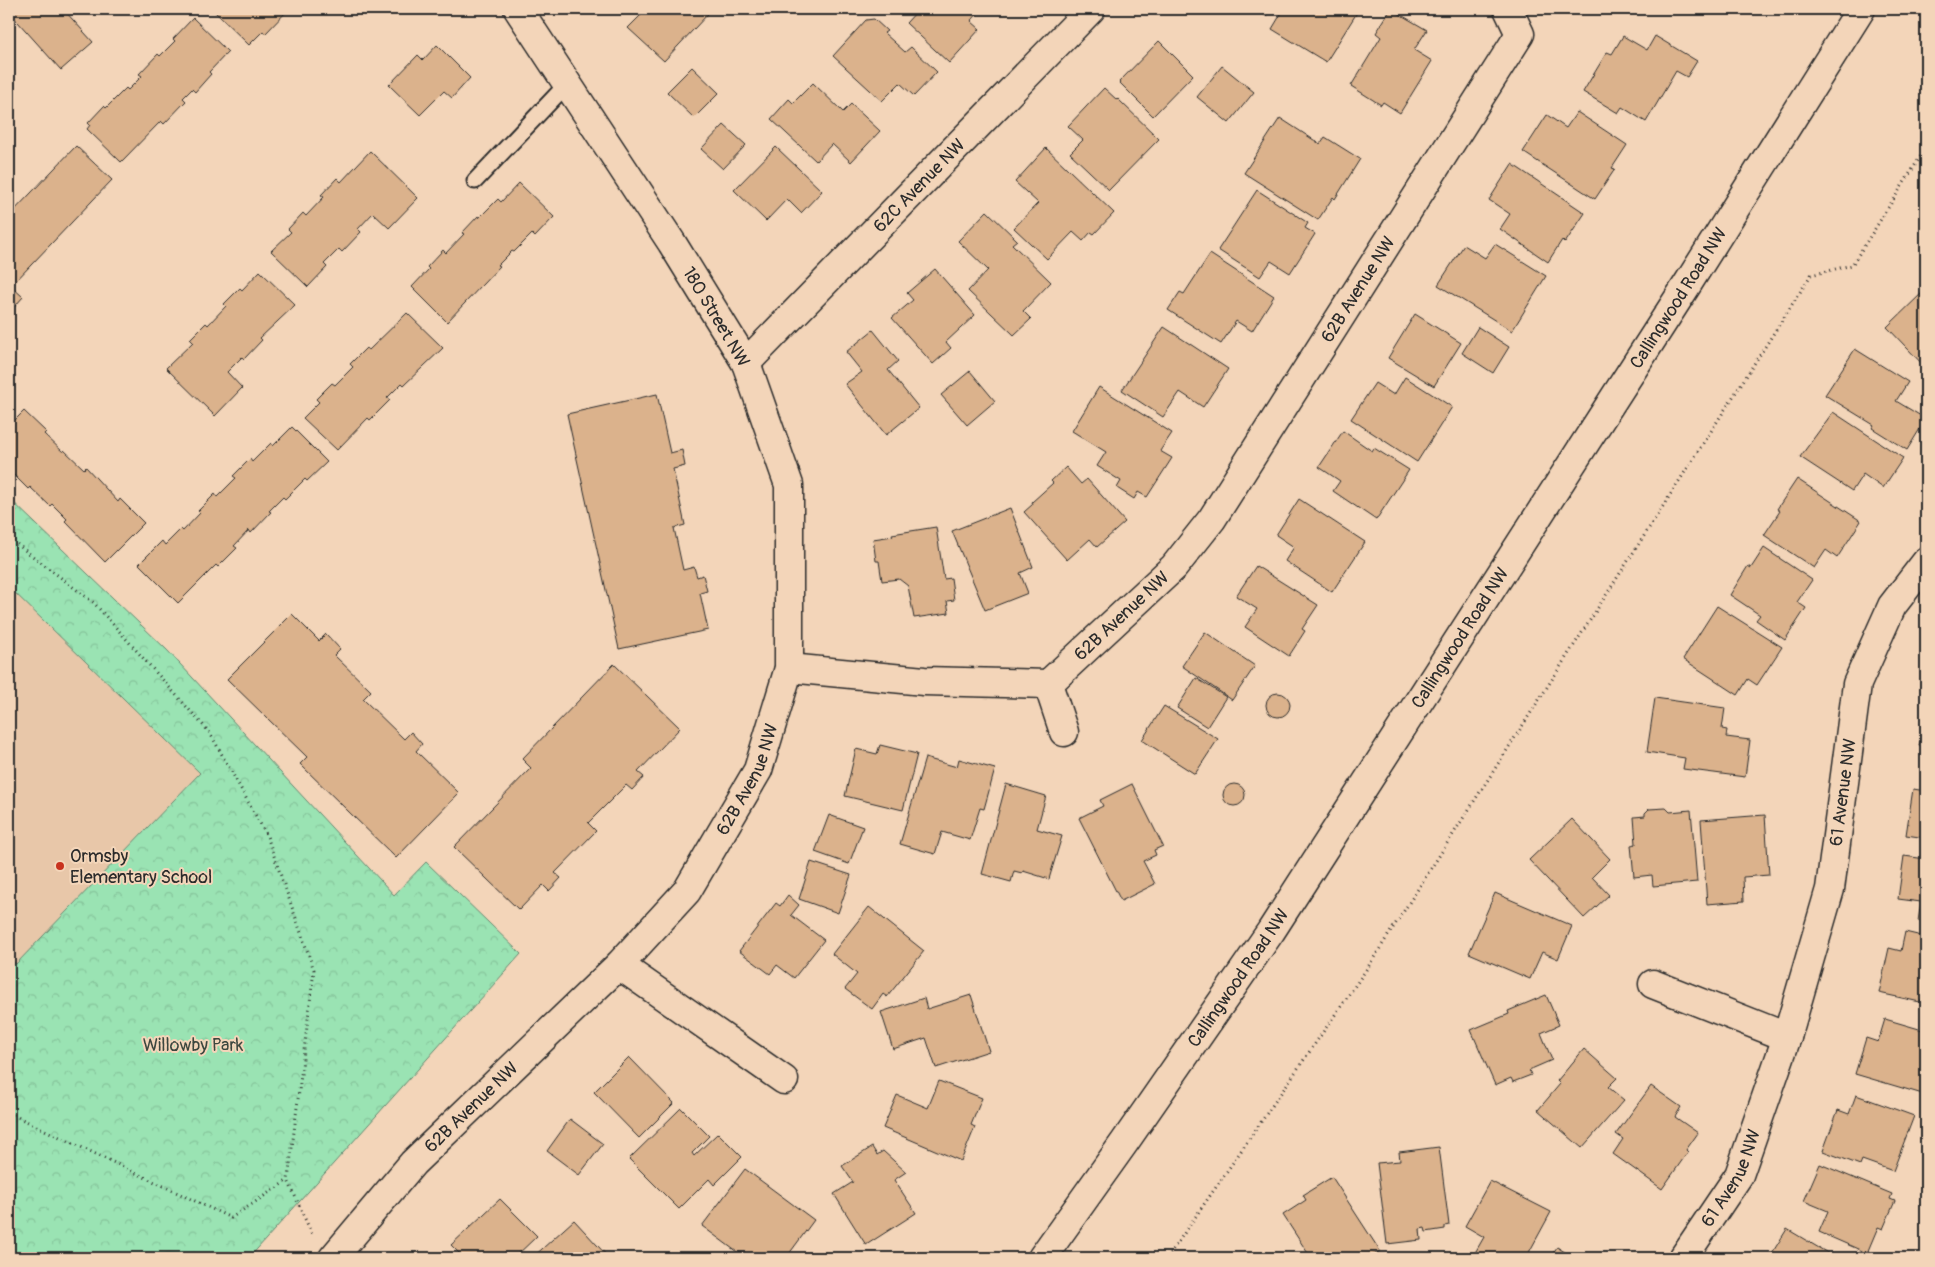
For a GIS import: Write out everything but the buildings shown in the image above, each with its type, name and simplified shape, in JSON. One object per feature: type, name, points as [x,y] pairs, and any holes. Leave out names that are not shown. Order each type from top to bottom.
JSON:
[{"type":"street","name":"62C Avenue NW","points":[[746,363],[1091,9]]},
{"type":"street","name":"62B Avenue NW","points":[[1048,684],[1174,567],[1212,519],[1520,34],[1508,9]]},
{"type":"street","name":"Callingwood Road NW","points":[[1042,1258],[1130,1135],[1271,931],[1685,288],[1861,9]]},
{"type":"street","name":"180 Street NW","points":[[525,12],[567,84],[672,243],[746,363],[789,486],[789,668]]},
{"type":"street","name":"61 Avenue NW","points":[[1683,1258],[1739,1175],[1787,1037],[1830,889],[1858,684],[1892,606],[1926,562]]},
{"type":"street","name":"62B Avenue NW","points":[[324,1250],[620,965],[687,892],[758,770],[789,668]]},
{"type":"street","points":[[789,668],[924,681],[1048,684],[1064,732]]},
{"type":"street","points":[[620,965],[784,1080]]},
{"type":"street","points":[[1653,984],[1787,1037]]},
{"type":"lane","points":[[475,181],[567,84]]},
{"type":"path","points":[[1167,1258],[1368,967],[1811,275],[1852,265],[1926,148]]},
{"type":"path","points":[[9,538],[94,603],[210,733],[267,836],[314,970],[288,1180],[324,1250]]},
{"type":"path","points":[[9,1113],[231,1218],[288,1180]]},
{"type":"shaded area","name":"Ormsby Elementary School","points":[[9,587],[200,773],[16,965],[9,959]]},
{"type":"green space","name":"Willowby Park","points":[[9,498],[167,650],[394,895],[426,862],[521,954],[249,1258],[9,1258],[9,959],[16,964],[200,773],[9,587]]},
{"type":"place","name":"Ormsby Elementary School","points":[[60,866]]}]
